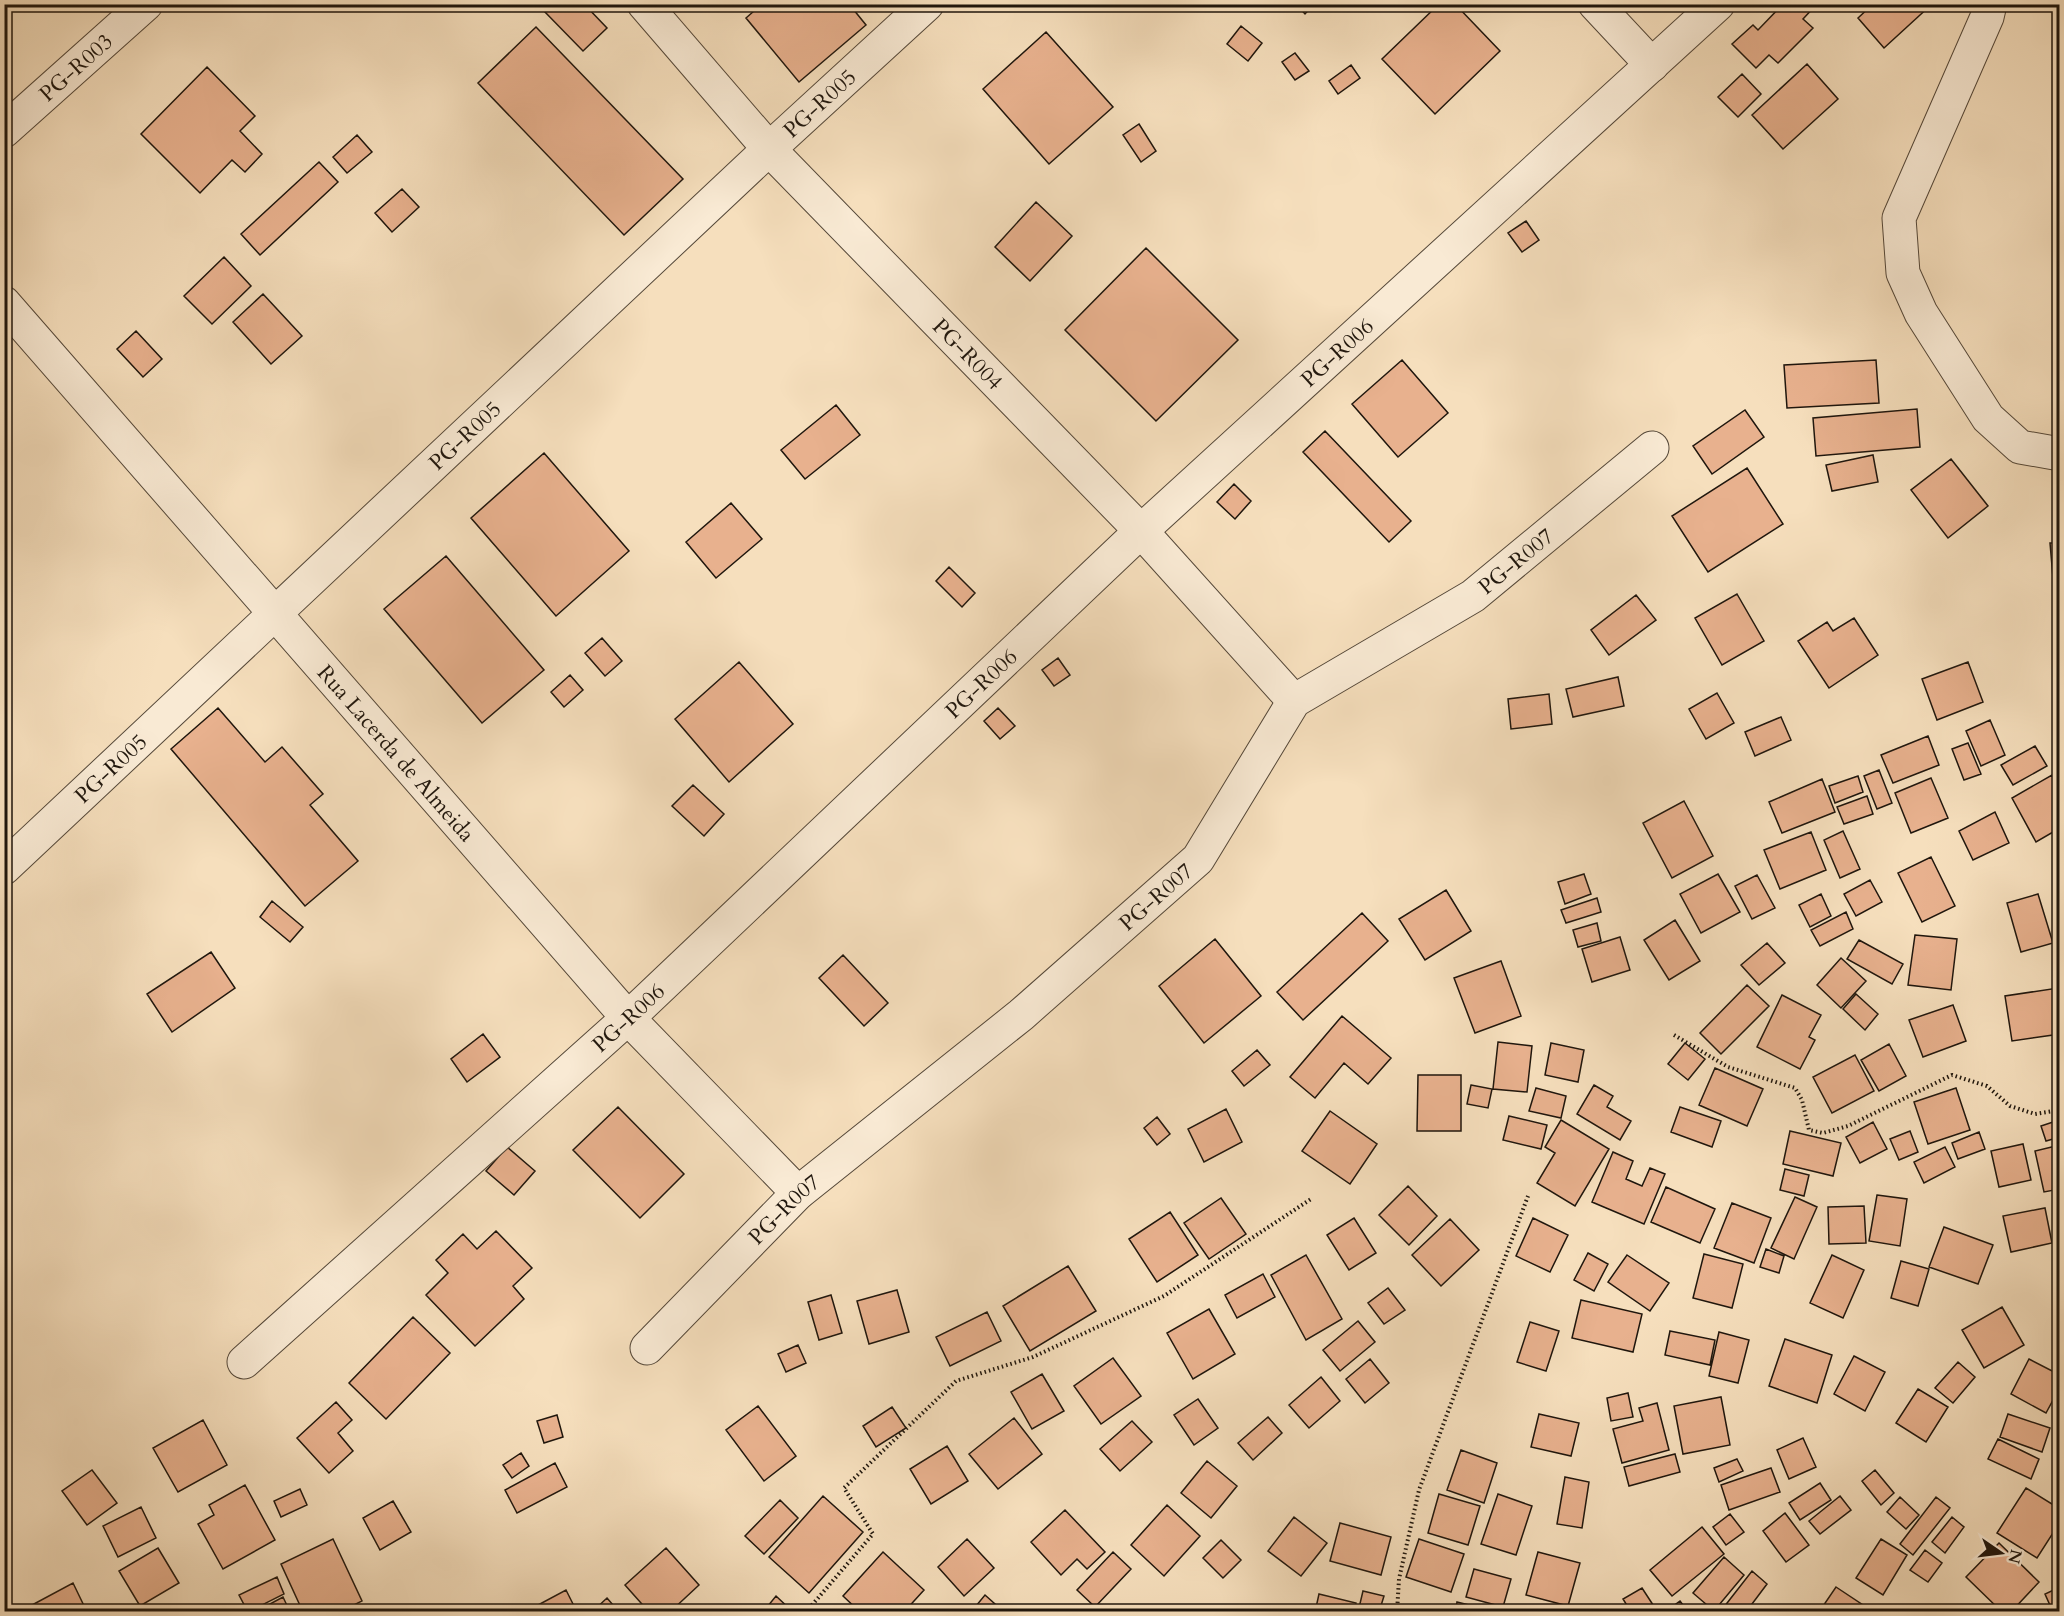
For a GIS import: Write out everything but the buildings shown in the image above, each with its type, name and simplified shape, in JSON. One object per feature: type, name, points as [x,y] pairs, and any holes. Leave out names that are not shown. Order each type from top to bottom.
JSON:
[{"type":"street","name":"PG-R003","points":[[4,131],[146,4]]},
{"type":"street","name":"PG-R004","points":[[644,4],[769,149],[1141,531],[1294,701]]},
{"type":"street","name":"PG-R005","points":[[4,868],[769,149],[927,4]]},
{"type":"street","points":[[1595,4],[1652,65]]},
{"type":"street","name":"PG-R006","points":[[244,1362],[628,1018],[1141,531],[1718,4]]},
{"type":"street","points":[[1990,4],[1987,17],[1899,218],[1903,273],[1921,313],[1988,418],[2020,447],[2060,454]]},
{"type":"street","name":"Rua Lacerda de Almeida","points":[[4,303],[628,1018],[798,1193]]},
{"type":"street","name":"PG-R007","points":[[647,1348],[798,1193],[1021,1015],[1198,859],[1294,701],[1473,596],[1652,448]]},
{"type":"path","points":[[1674,1035],[1728,1067],[1795,1088],[1802,1100],[1809,1130],[1823,1133],[1848,1126],[1916,1095],[1952,1075],[1987,1086],[2010,1106],[2035,1114],[2060,1110]]},
{"type":"path","points":[[1397,1611],[1399,1579],[1419,1490],[1528,1196]]},
{"type":"path","points":[[806,1611],[873,1534],[844,1488],[956,1381],[1033,1357],[1164,1296],[1311,1199]]},
{"type":"path","points":[[2054,1463],[2060,1461]]}]
